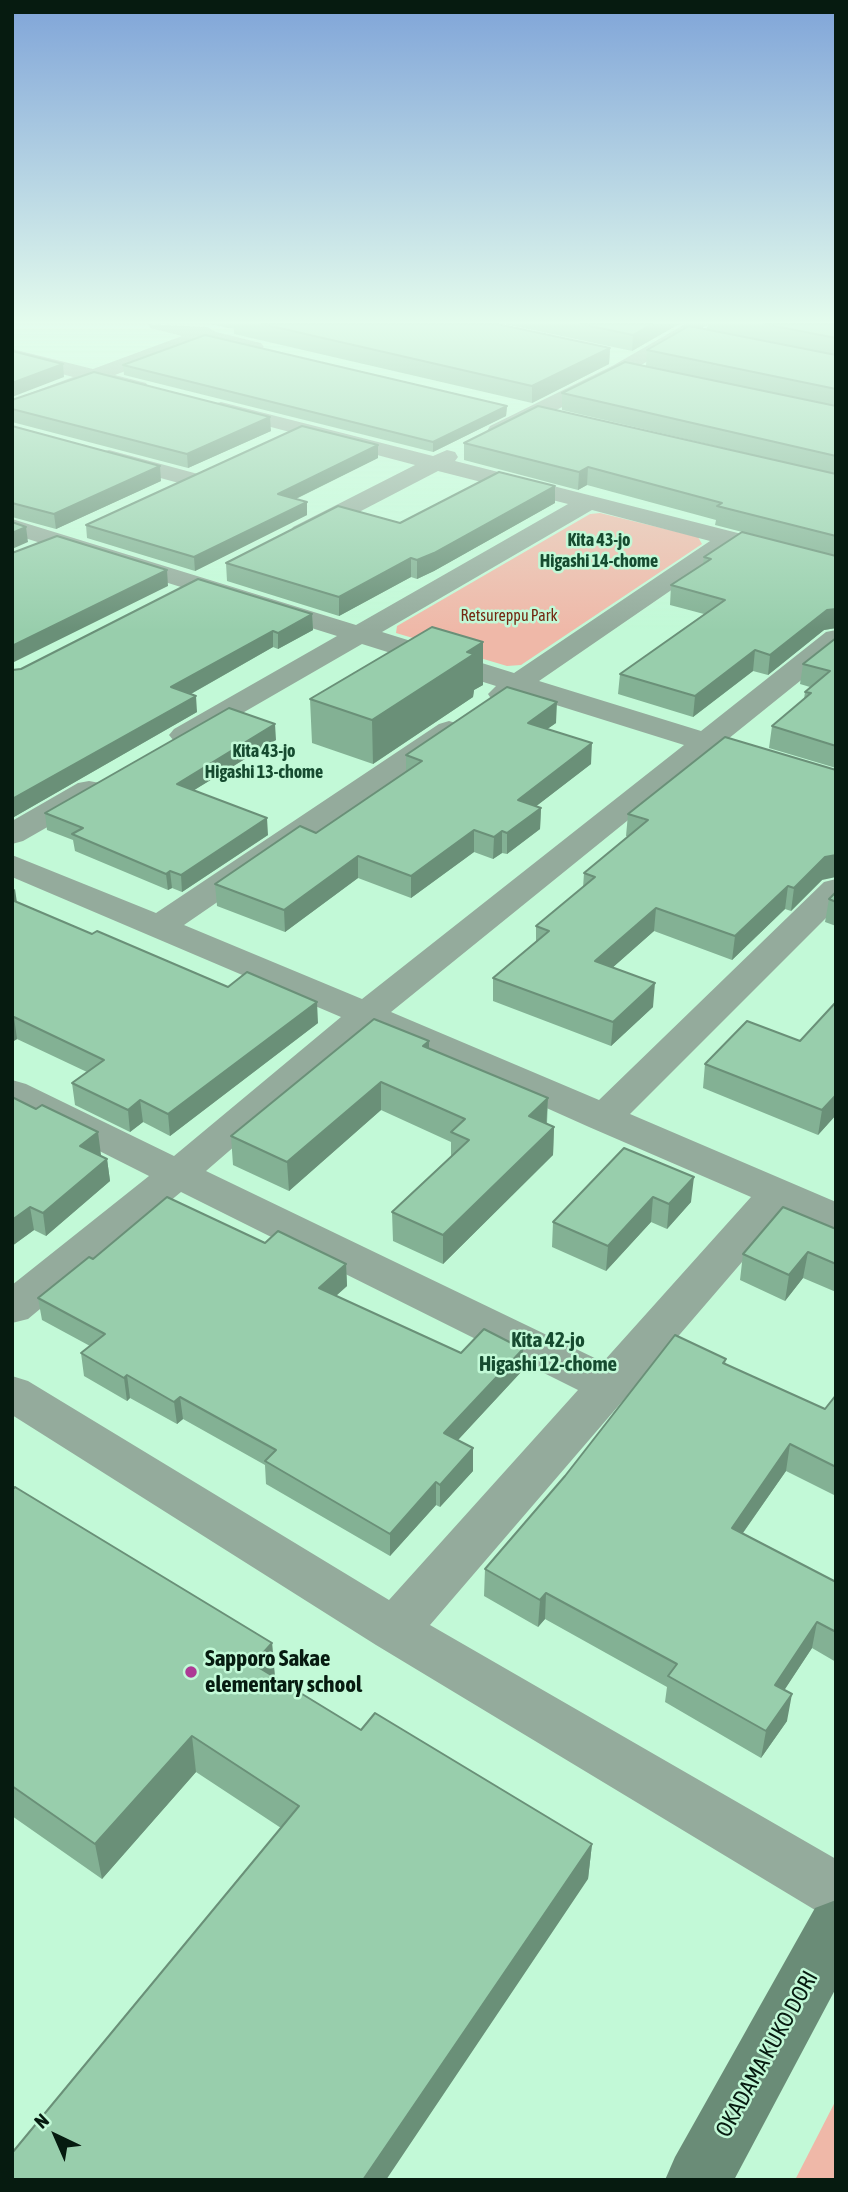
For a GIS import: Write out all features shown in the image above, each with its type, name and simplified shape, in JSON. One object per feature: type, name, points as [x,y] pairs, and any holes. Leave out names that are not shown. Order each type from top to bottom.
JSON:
[{"type":"main road","name":"OKADAMA KUKO DORI","points":[[698,2180],[836,1928]]},
{"type":"street","points":[[295,426],[836,565]]},
{"type":"street","points":[[287,539],[508,426]]},
{"type":"street","points":[[264,445],[302,428]]},
{"type":"street","points":[[89,451],[190,479]]},
{"type":"street","points":[[154,496],[215,468]]},
{"type":"street","points":[[156,751],[589,502]]},
{"type":"street","points":[[24,555],[94,524]]},
{"type":"street","points":[[12,526],[746,754]]},
{"type":"street","points":[[158,927],[731,538]]},
{"type":"street","points":[[166,601],[225,571]]},
{"type":"street","points":[[12,1308],[366,1014],[836,638]]},
{"type":"street","points":[[12,834],[108,779]]},
{"type":"street","points":[[12,865],[366,1014],[836,1218]]},
{"type":"street","points":[[603,1118],[836,889]]},
{"type":"street","points":[[12,1092],[608,1385]]},
{"type":"street","points":[[394,1630],[777,1194]]},
{"type":"street","points":[[12,1393],[394,1630],[836,1891]]},
{"type":"green space","name":"Retsureppu Park","points":[[600,513],[698,537],[702,544],[521,665],[507,666],[396,633],[397,626],[590,514]]},
{"type":"green space","points":[[836,2100],[836,2180],[795,2180]]},
{"type":"building","points":[[12,426],[160,466],[54,514],[12,503]]},
{"type":"building","points":[[79,426],[249,426],[187,454]]},
{"type":"building","points":[[301,426],[378,445],[278,494],[307,502],[194,557],[86,525]]},
{"type":"building","points":[[370,426],[465,426],[433,442]]},
{"type":"building","points":[[497,426],[627,426],[836,474],[836,536],[717,506],[722,503],[588,467],[579,472],[464,443]]},
{"type":"building","points":[[707,426],[836,426],[836,456]]},
{"type":"building","points":[[499,472],[555,486],[434,553],[417,560],[411,558],[339,597],[226,563],[338,506],[400,523]]},
{"type":"building","points":[[12,522],[26,527],[12,533]]},
{"type":"building","points":[[742,532],[836,556],[836,609],[827,610],[770,655],[755,650],[695,696],[620,674],[725,600],[671,585],[711,559],[704,557]]},
{"type":"building","points":[[57,536],[167,570],[12,646],[12,553]]},
{"type":"building","points":[[198,579],[312,614],[278,633],[273,631],[171,687],[196,696],[12,799],[12,670],[21,669]]},
{"type":"building","points":[[432,627],[483,642],[467,652],[474,654],[372,720],[310,699]]},
{"type":"building","points":[[836,638],[836,746],[772,726],[811,693],[805,692],[830,671],[803,664]]},
{"type":"building","points":[[507,687],[557,702],[528,723],[592,743],[518,800],[541,808],[507,833],[502,831],[494,837],[474,830],[411,876],[358,856],[284,910],[215,884],[300,826],[316,833],[422,761],[406,755]]},
{"type":"building","points":[[229,708],[275,724],[177,784],[267,818],[181,875],[170,871],[166,874],[72,834],[83,828],[45,813]]},
{"type":"building","points":[[725,737],[836,770],[836,855],[825,857],[794,888],[788,886],[735,936],[656,908],[595,961],[655,983],[613,1022],[493,978],[549,931],[536,926],[595,877],[584,873],[648,820],[628,814]]},
{"type":"building","points":[[836,892],[836,902],[829,899]]},
{"type":"building","points":[[12,900],[92,934],[97,931],[228,987],[247,972],[317,1002],[168,1114],[140,1100],[128,1110],[72,1083],[104,1060],[12,1018]]},
{"type":"building","points":[[836,1002],[836,1095],[822,1110],[705,1064],[747,1021],[800,1041]]},
{"type":"building","points":[[374,1019],[429,1041],[423,1046],[548,1098],[529,1116],[554,1127],[443,1235],[392,1212],[469,1140],[451,1132],[465,1119],[381,1082],[287,1162],[231,1136]]},
{"type":"building","points":[[12,1097],[36,1109],[42,1105],[98,1132],[80,1146],[107,1159],[43,1213],[30,1207],[12,1220]]},
{"type":"building","points":[[624,1148],[694,1177],[669,1204],[653,1197],[608,1246],[553,1222]]},
{"type":"building","points":[[167,1197],[265,1243],[278,1231],[346,1264],[319,1288],[461,1353],[484,1329],[523,1349],[444,1433],[473,1448],[440,1485],[436,1482],[390,1534],[265,1461],[276,1450],[180,1397],[174,1402],[81,1353],[105,1334],[38,1298],[89,1257],[93,1259]]},
{"type":"building","points":[[783,1207],[836,1229],[836,1264],[808,1252],[789,1275],[743,1254]]},
{"type":"building","points":[[675,1335],[726,1359],[723,1363],[825,1409],[836,1395],[836,1467],[790,1444],[732,1528],[836,1582],[836,1632],[817,1622],[775,1685],[792,1694],[766,1731],[668,1676],[677,1664],[546,1593],[540,1600],[485,1569],[565,1476]]},
{"type":"building","name":"Sapporo Sakae elementary school","points":[[15,1487],[272,1643],[253,1664],[361,1730],[375,1713],[592,1844],[363,2180],[12,2180],[12,2153],[299,1806],[192,1736],[95,1844],[12,1786],[12,1490]]},
{"type":"place","name":"Sapporo Sakae elementary school","points":[[191,1672]]},
{"type":"district","name":"Kita 43-jo Higashi 14-chome","points":[[599,550]]},
{"type":"district","name":"Kita 43-jo Higashi 13-chome","points":[[264,761]]},
{"type":"district","name":"Kita 42-jo Higashi 12-chome","points":[[548,1352]]}]
